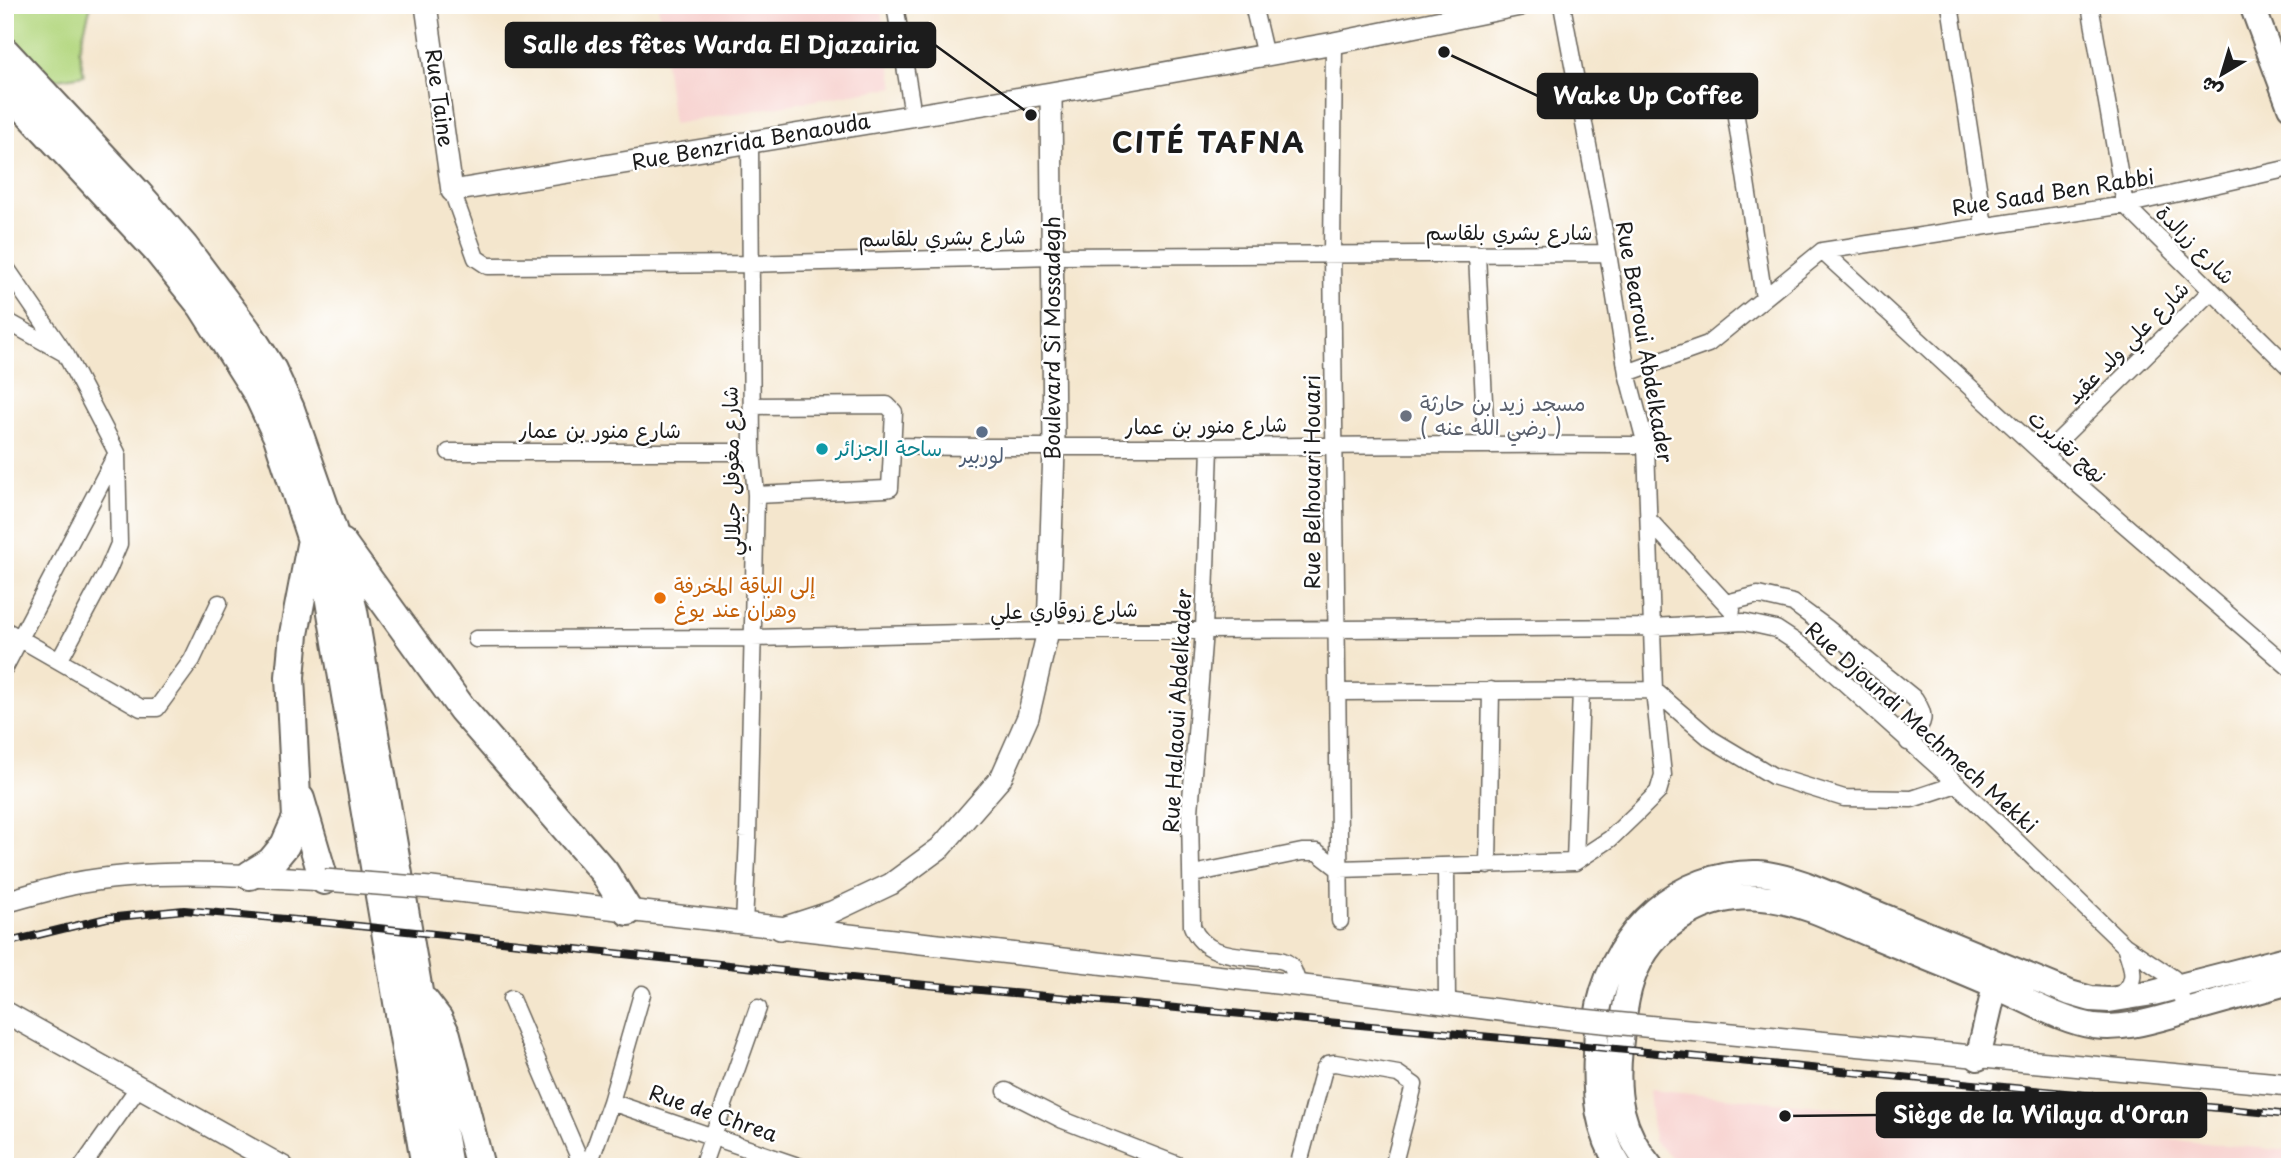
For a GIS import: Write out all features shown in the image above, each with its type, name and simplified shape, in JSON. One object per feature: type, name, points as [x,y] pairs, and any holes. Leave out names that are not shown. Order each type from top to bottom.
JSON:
[{"type":"highway","points":[[5,52],[176,238],[247,331],[272,370],[290,409],[322,534],[328,589],[426,1167]]},
{"type":"highway","points":[[5,87],[148,240],[202,306],[258,394],[322,534],[353,611],[448,1167]]},
{"type":"highway","points":[[250,876],[271,862],[285,845],[297,818],[290,677],[294,634],[322,534]]},
{"type":"highway","points":[[322,534],[462,709],[604,872],[628,911]]},
{"type":"highway","points":[[296,783],[324,880]]},
{"type":"highway","points":[[419,994],[438,1019],[446,1035],[480,1167]]},
{"type":"main road","name":"Rue Taine","points":[[426,5],[452,191]]},
{"type":"main road","points":[[1051,93],[1265,56],[1520,5]]},
{"type":"main road","points":[[2252,5],[2290,107]]},
{"type":"main road","name":"Rue Benzrida Benaouda","points":[[452,191],[1051,93]]},
{"type":"main road","name":"Boulevard Si Mossadegh","points":[[780,929],[832,912],[891,884],[940,848],[1002,778],[1028,717],[1048,631],[1054,449],[1051,93]]},
{"type":"main road","points":[[1620,1167],[1608,1146],[1600,1123],[1596,1095],[1599,1009],[1604,988],[1620,952],[1641,922],[1667,899],[1699,883],[1739,874],[1759,873],[1787,878],[1833,894],[2058,989],[2091,999],[2182,999],[2290,982]]},
{"type":"main road","points":[[5,902],[73,884],[149,875],[250,876],[431,888],[1572,1019],[2290,1086]]},
{"type":"main road","points":[[1651,1167],[1635,1145],[1622,1118],[1618,1067],[1626,1005],[1640,960],[1654,941],[1674,922],[1698,907],[1724,899],[1749,896],[1793,904],[2073,1020],[2095,1026],[2136,1024],[2182,999],[2290,958]]},
{"type":"main road","points":[[1978,1058],[1995,986]]},
{"type":"main road","points":[[5,1012],[283,1167]]},
{"type":"street","points":[[895,5],[914,115]]},
{"type":"street","points":[[1253,5],[1265,56]]},
{"type":"street","name":"Rue Bearoui Abdelkader","points":[[1562,5],[1608,253],[1627,373],[1646,444],[1654,690],[1663,775],[1658,792],[1609,839],[1575,862]]},
{"type":"street","points":[[1950,5],[1983,226]]},
{"type":"street","name":"شارع زرالدة","points":[[2091,5],[2125,205],[2290,368]]},
{"type":"street","name":"Rue Belhouari Houari","points":[[1334,43],[1332,254],[1340,921]]},
{"type":"street","points":[[1736,117],[1764,298]]},
{"type":"street","name":"شارع مغوفل جيلالي","points":[[744,924],[756,495],[752,452],[750,144]]},
{"type":"street","name":"Rue Saad Ben Rabbi","points":[[1822,251],[2125,205],[2290,168]]},
{"type":"street","name":"شارع بشري بلقاسم","points":[[452,191],[476,258],[488,266],[749,264],[1054,256],[1608,253]]},
{"type":"street","points":[[1627,373],[1707,344],[1822,251]]},
{"type":"street","name":"نهج تقزيرت","points":[[1822,251],[2044,455],[2290,668]]},
{"type":"street","points":[[1477,254],[1486,444]]},
{"type":"street","points":[[5,266],[66,355],[117,453],[119,544],[59,661]]},
{"type":"street","name":"شارع علي ولد عقيد","points":[[2044,455],[2211,291]]},
{"type":"street","points":[[5,320],[66,355]]},
{"type":"street","points":[[752,405],[887,405],[894,412],[892,484],[886,489],[756,495]]},
{"type":"street","name":"شارع منور بن عمار","points":[[893,446],[1054,449],[1646,444]]},
{"type":"street","name":"Rue Halaoui Abdelkader","points":[[1210,447],[1204,630],[1191,812],[1192,926],[1197,939],[1225,954],[1277,959],[1288,963],[1295,973],[1298,986]]},
{"type":"street","name":"شارع منور بن عمار","points":[[449,452],[752,452]]},
{"type":"street","points":[[5,667],[117,453]]},
{"type":"street","points":[[1649,520],[1744,622]]},
{"type":"street","points":[[1726,603],[1765,595],[1793,603],[1827,628],[1915,699],[1924,712],[1923,720],[1908,742]]},
{"type":"street","points":[[5,630],[141,708],[157,708],[192,660],[219,603]]},
{"type":"street","name":"Rue Djoundi Mechmech Mekki","points":[[1653,627],[1744,622],[1776,629],[1808,650],[1957,784],[2125,947],[2173,978],[2182,999]]},
{"type":"street","name":"شارع زوقاري علي","points":[[476,639],[752,638],[1048,631],[1653,627]]},
{"type":"street","points":[[1488,866],[1491,690]]},
{"type":"street","points":[[1193,874],[1302,852],[1317,852],[1339,869],[1575,862],[1581,690]]},
{"type":"street","points":[[1338,692],[1654,690],[1711,738],[1773,776],[1844,798],[1912,799],[1957,784]]},
{"type":"street","points":[[1446,867],[1447,1004]]},
{"type":"street","points":[[2109,1000],[2126,991],[2133,975],[2125,947]]},
{"type":"street","points":[[586,1167],[611,1102],[642,994]]},
{"type":"street","points":[[510,999],[586,1167]]},
{"type":"street","points":[[702,1167],[758,1008]]},
{"type":"street","points":[[1298,1167],[1324,1069],[1328,1064],[1335,1063],[1398,1074],[1415,1086],[1393,1167]]},
{"type":"street","points":[[82,1167],[140,1085]]},
{"type":"street","points":[[1006,1091],[1063,1120],[1182,1167]]},
{"type":"street","name":"Rue de Chrea","points":[[611,1102],[802,1167]]},
{"type":"shaded area","points":[[658,5],[880,5],[894,87],[673,124]]},
{"type":"shaded area","points":[[1649,1090],[2290,1151],[2290,1167],[1682,1167],[1654,1141]]},
{"type":"green space","points":[[5,5],[91,5],[79,50],[84,75],[52,80],[5,40]]},
{"type":"railway","points":[[5,943],[107,918],[184,910],[861,979],[2290,1115]]},
{"type":"place","name":"Wake Up Coffee","points":[[1444,52]]},
{"type":"place","name":"Salle des fêtes Warda El Djazairia","points":[[1031,115]]},
{"type":"place","name":"مسجد زيد بن حارثة ( رضي الله عنه )","points":[[1406,416]]},
{"type":"place","name":"لوربير","points":[[982,432]]},
{"type":"place","name":"ساحة الجزائر","points":[[822,449]]},
{"type":"place","name":"إلى الباقة المخرفة وهران عند يوغ","points":[[660,598]]},
{"type":"place","name":"Siège de la Wilaya d'Oran","points":[[1785,1116]]},
{"type":"district","name":"CITÉ TAFNA","points":[[1209,143]]}]
